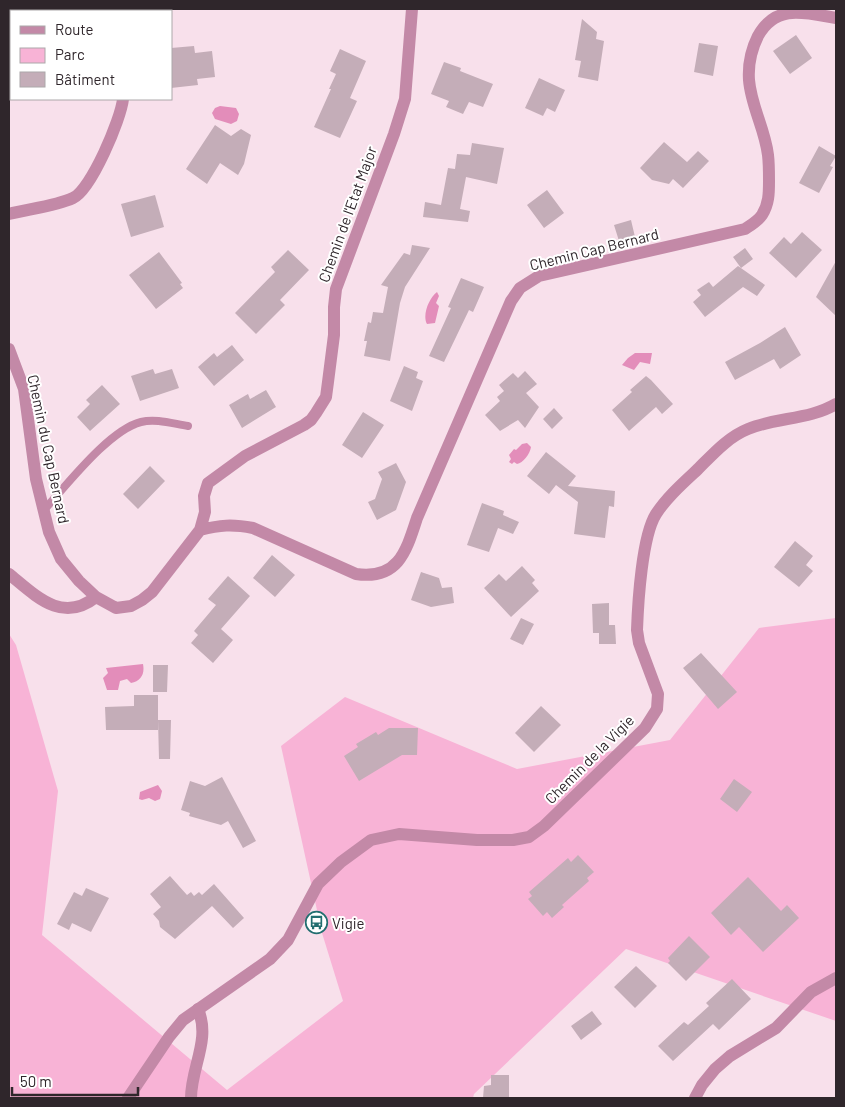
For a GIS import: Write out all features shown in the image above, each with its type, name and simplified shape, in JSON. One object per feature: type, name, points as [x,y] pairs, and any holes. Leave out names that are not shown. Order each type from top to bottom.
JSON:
[{"type":"street","name":"Chemin de l'Etat Major","points":[[152,592],[200,530],[205,512],[204,496],[208,483],[245,456],[311,420],[326,397],[334,335],[336,289],[394,134],[405,99],[412,9]]},
{"type":"street","name":"Chemin Cap Bernard","points":[[200,530],[220,525],[236,524],[252,528],[356,574],[368,576],[379,574],[398,562],[411,538],[417,518],[511,301],[520,288],[539,276],[744,229],[754,223],[762,216],[769,196],[768,154],[750,91],[750,54],[755,42],[769,22],[788,12],[802,12],[836,18]]},
{"type":"street","points":[[9,214],[66,200],[80,194],[114,131],[123,100]]},
{"type":"street","name":"Chemin du Cap Bernard","points":[[9,349],[24,390],[36,479],[50,532],[61,559],[79,581],[96,597],[116,608],[131,606],[152,592]]},
{"type":"street","name":"Chemin de la Vigie","points":[[128,1098],[169,1037],[183,1020],[240,981],[270,958],[288,940],[318,884],[341,862],[372,840],[398,834],[477,840],[513,840],[529,837],[544,826],[646,728],[657,708],[658,694],[639,643],[637,630],[646,537],[655,514],[697,469],[733,437],[756,426],[812,414],[836,404]]},
{"type":"street","points":[[9,574],[39,598],[53,605],[71,609],[86,605],[96,597]]},
{"type":"street","points":[[695,1098],[702,1085],[715,1069],[730,1056],[776,1028],[811,992],[836,978]]},
{"type":"street","points":[[191,1098],[191,1089],[204,1034],[202,1018],[198,1008]]},
{"type":"lane","points":[[44,510],[90,459],[115,436],[128,428],[141,422],[152,421],[188,426]]},
{"type":"green space","points":[[836,618],[836,1021],[626,949],[474,1094],[473,1098],[9,1098],[9,634],[16,645],[58,791],[42,935],[227,1090],[343,1001],[322,933],[281,746],[345,697],[517,769],[670,740],[759,628]]},
{"type":"shaded area","points":[[220,106],[236,108],[239,114],[237,121],[231,124],[215,119],[212,113],[215,108]]},
{"type":"shaded area","points":[[437,292],[439,296],[436,303],[439,306],[435,323],[427,324],[425,316],[427,307],[431,298]]},
{"type":"shaded area","points":[[635,353],[652,353],[650,364],[640,362],[634,370],[622,365]]},
{"type":"shaded area","points":[[527,443],[531,447],[524,460],[517,464],[509,462],[511,459],[509,455],[514,449],[516,450],[522,444]]},
{"type":"shaded area","points":[[143,664],[143,674],[140,679],[131,683],[127,679],[120,681],[118,690],[107,690],[103,678],[108,673],[106,668]]},
{"type":"shaded area","points":[[158,785],[162,791],[160,799],[155,801],[149,798],[139,799],[140,792]]},
{"type":"building","points":[[582,19],[597,32],[596,39],[604,41],[598,81],[578,77],[581,61],[575,60]]},
{"type":"building","points":[[796,35],[812,58],[790,74],[773,51]]},
{"type":"building","points":[[699,43],[718,46],[713,76],[694,72]]},
{"type":"building","points":[[194,46],[195,53],[212,51],[215,77],[197,79],[198,85],[172,88],[172,48]]},
{"type":"building","points":[[340,49],[366,61],[350,98],[357,101],[340,138],[314,127],[336,74],[330,71]]},
{"type":"building","points":[[444,62],[461,68],[460,71],[493,84],[483,107],[469,102],[463,114],[446,107],[449,101],[431,94]]},
{"type":"building","points":[[539,78],[565,90],[555,112],[547,108],[543,116],[525,108]]},
{"type":"building","points":[[215,125],[231,136],[241,129],[251,135],[244,164],[238,175],[220,163],[207,184],[186,169]]},
{"type":"building","points":[[664,142],[687,162],[698,151],[709,161],[683,188],[673,179],[669,184],[652,180],[640,168]]},
{"type":"building","points":[[472,143],[504,148],[497,184],[466,177],[460,209],[470,211],[468,222],[423,217],[425,202],[441,205],[448,168],[455,169],[457,154],[470,155]]},
{"type":"building","points":[[819,146],[836,156],[830,166],[833,167],[819,193],[799,183]]},
{"type":"building","points":[[547,190],[564,213],[544,228],[527,205]]},
{"type":"building","points":[[155,195],[164,227],[131,237],[121,204]]},
{"type":"building","points":[[631,220],[635,237],[619,241],[614,225]]},
{"type":"building","points":[[802,232],[822,250],[796,278],[769,253],[784,237],[791,244]]},
{"type":"building","points":[[412,245],[430,248],[405,287],[400,303],[390,361],[364,356],[367,341],[364,341],[368,322],[371,323],[373,312],[383,313],[388,287],[381,285],[404,253],[410,255]]},
{"type":"building","points":[[745,248],[753,259],[741,268],[733,257]]},
{"type":"building","points":[[288,250],[309,270],[280,300],[285,305],[256,334],[235,313],[275,272],[271,267]]},
{"type":"building","points":[[159,252],[182,283],[180,284],[183,288],[156,309],[129,275]]},
{"type":"building","points":[[836,261],[836,316],[816,297]]},
{"type":"building","points":[[738,266],[765,285],[757,296],[743,287],[705,317],[693,302],[701,295],[697,290],[709,282],[713,287]]},
{"type":"building","points":[[461,278],[484,287],[473,312],[469,310],[444,362],[429,356],[451,308],[448,307]]},
{"type":"building","points":[[785,327],[801,355],[780,369],[774,359],[735,380],[725,362]]},
{"type":"building","points":[[232,345],[244,360],[214,386],[198,367],[214,353],[217,357]]},
{"type":"building","points":[[404,366],[418,372],[416,378],[423,381],[412,411],[390,401]]},
{"type":"building","points":[[153,369],[155,374],[172,369],[179,388],[140,401],[131,376]]},
{"type":"building","points":[[525,371],[537,384],[526,393],[539,407],[525,428],[518,420],[500,431],[485,415],[500,401],[497,397],[504,391],[499,385],[513,373],[518,378]]},
{"type":"building","points":[[646,376],[673,404],[662,414],[656,407],[629,431],[612,410]]},
{"type":"building","points":[[102,385],[120,404],[90,431],[77,417],[90,404],[86,400]]},
{"type":"building","points":[[266,390],[276,407],[242,428],[229,405],[248,394],[250,399]]},
{"type":"building","points":[[554,408],[563,418],[552,429],[543,419]]},
{"type":"building","points":[[363,412],[384,425],[362,458],[342,445]]},
{"type":"building","points":[[546,452],[576,476],[568,486],[615,491],[614,507],[609,506],[605,538],[574,534],[578,502],[556,485],[549,494],[527,476]]},
{"type":"building","points":[[396,463],[406,482],[396,510],[377,520],[368,502],[375,499],[382,479],[378,472]]},
{"type":"building","points":[[150,466],[165,481],[138,509],[123,494]]},
{"type":"building","points":[[482,503],[504,511],[503,515],[519,522],[513,534],[498,528],[489,552],[467,545]]},
{"type":"building","points":[[795,541],[813,556],[806,565],[813,571],[799,587],[774,567]]},
{"type":"building","points":[[272,555],[295,575],[275,597],[253,578]]},
{"type":"building","points":[[522,566],[535,580],[532,583],[539,591],[511,617],[484,588],[499,574],[506,581]]},
{"type":"building","points":[[421,572],[439,578],[442,588],[452,587],[454,603],[431,607],[411,600]]},
{"type":"building","points":[[228,576],[250,596],[221,629],[233,640],[213,663],[191,643],[198,635],[194,631],[216,605],[208,599]]},
{"type":"building","points":[[609,603],[609,625],[615,625],[616,644],[599,644],[599,633],[593,633],[592,604]]},
{"type":"building","points":[[521,618],[534,624],[523,645],[510,639]]},
{"type":"building","points":[[701,653],[737,692],[718,709],[683,668]]},
{"type":"building","points":[[153,665],[168,665],[167,692],[153,692]]},
{"type":"building","points":[[134,695],[158,695],[158,730],[106,730],[105,707],[134,706]]},
{"type":"building","points":[[541,706],[561,725],[534,752],[515,733]]},
{"type":"building","points":[[158,720],[171,720],[170,759],[159,759]]},
{"type":"building","points":[[389,728],[418,728],[417,755],[402,755],[359,781],[344,756],[358,747],[356,744],[376,732],[378,735]]},
{"type":"building","points":[[222,777],[256,841],[243,848],[228,821],[221,825],[189,816],[190,813],[181,810],[190,781],[205,786]]},
{"type":"building","points":[[734,779],[752,792],[737,812],[720,799]]},
{"type":"building","points":[[578,855],[594,872],[587,878],[589,881],[562,905],[564,907],[552,918],[547,912],[543,916],[528,899],[532,896],[529,892],[568,858],[571,862]]},
{"type":"building","points":[[170,876],[187,895],[191,892],[194,896],[199,892],[202,895],[214,884],[244,918],[233,928],[212,906],[175,939],[160,927],[159,921],[153,914],[161,907],[150,894]]},
{"type":"building","points":[[748,877],[781,911],[787,905],[799,918],[763,952],[739,927],[731,935],[711,913]]},
{"type":"building","points":[[86,888],[109,898],[91,932],[72,923],[69,930],[57,924],[74,892],[82,896]]},
{"type":"building","points":[[689,936],[710,957],[686,981],[668,963],[670,961],[668,958]]},
{"type":"building","points":[[636,966],[657,986],[635,1008],[614,987]]},
{"type":"building","points":[[732,979],[751,999],[719,1030],[713,1024],[673,1061],[658,1046],[684,1022],[688,1025],[709,1006],[706,1003]]},
{"type":"building","points":[[592,1011],[602,1024],[581,1040],[571,1026]]},
{"type":"building","points":[[491,1075],[509,1075],[509,1098],[483,1098],[484,1086],[491,1085]]},
{"type":"place","name":"Vigie","points":[[316,923]]}]
